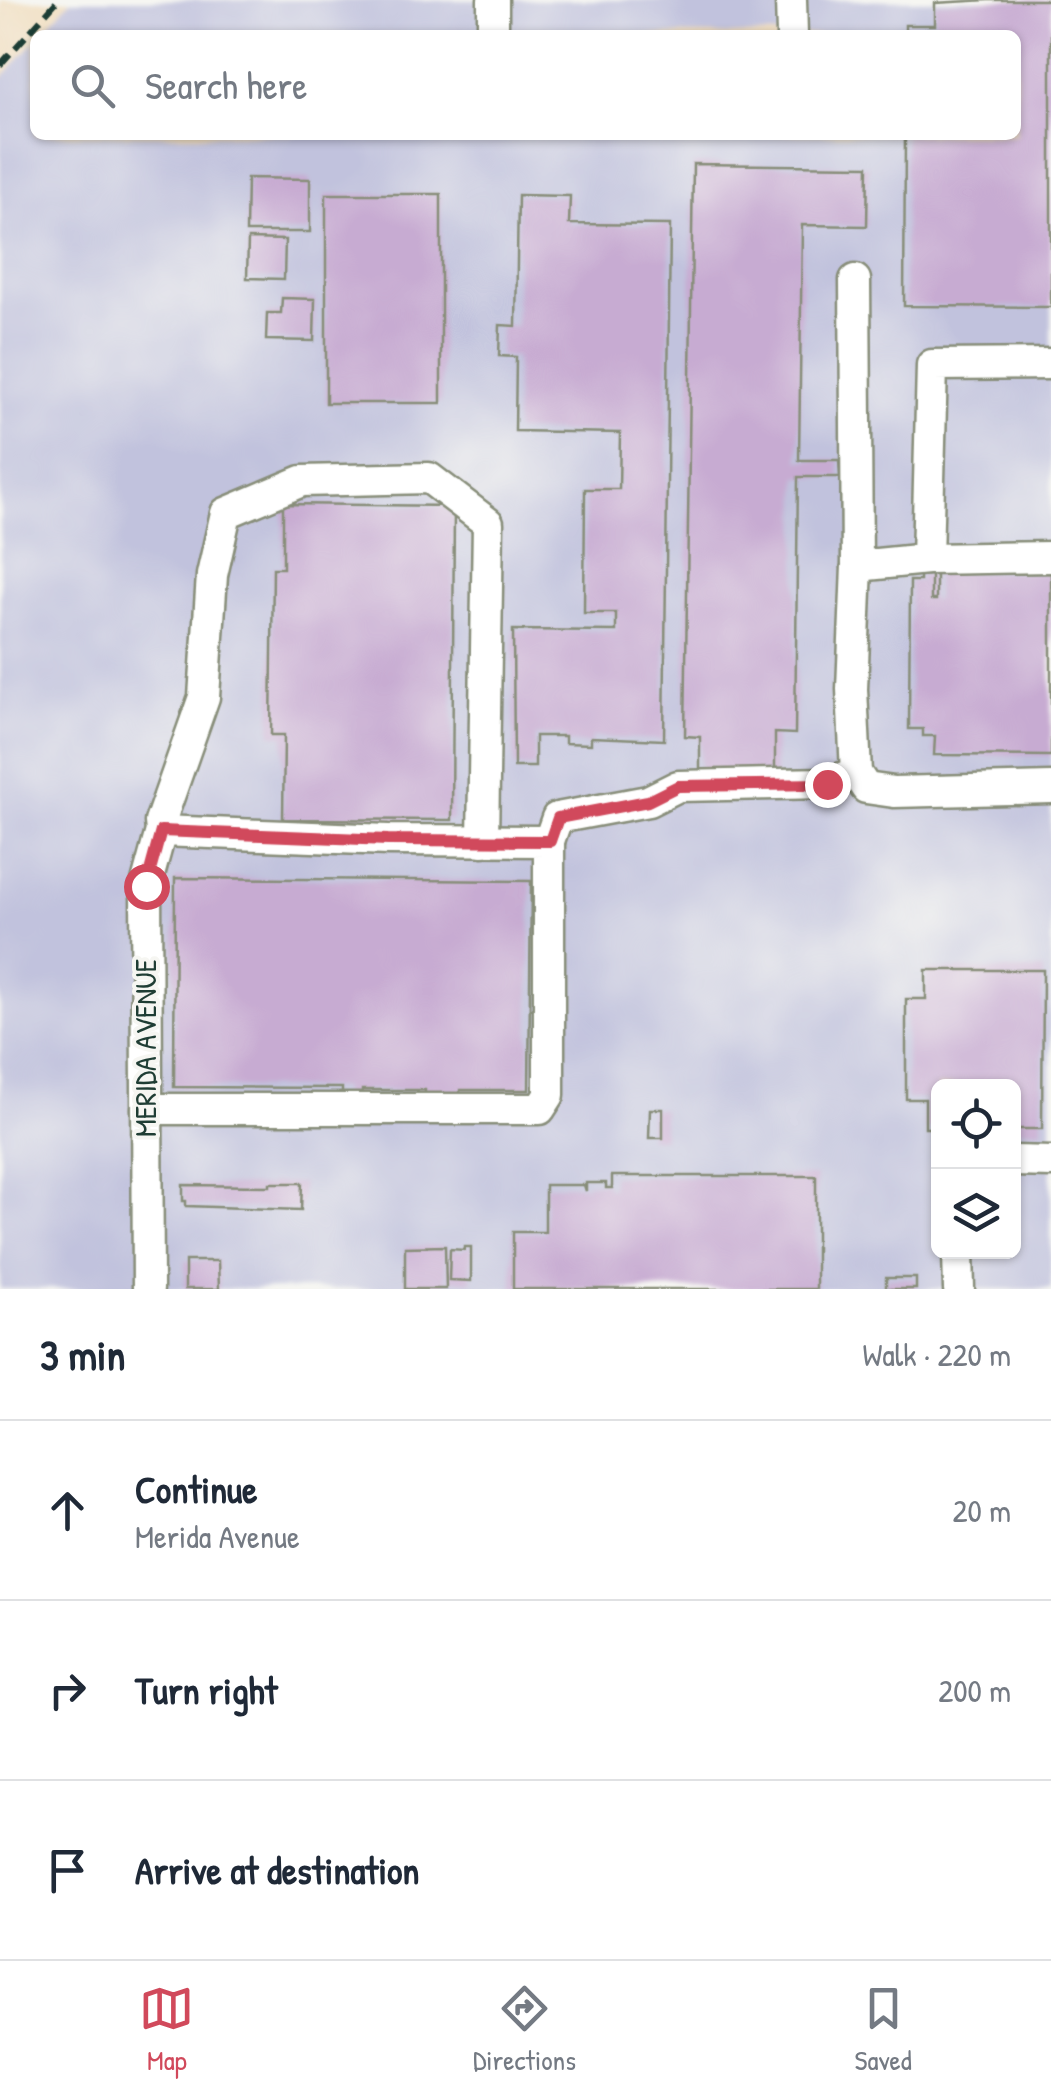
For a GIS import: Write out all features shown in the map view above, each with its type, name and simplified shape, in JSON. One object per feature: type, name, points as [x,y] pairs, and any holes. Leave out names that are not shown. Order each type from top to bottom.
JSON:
[{"type":"lane","points":[[493,0],[493,30]]},
{"type":"lane","points":[[791,0],[792,30]]},
{"type":"lane","points":[[855,280],[857,566],[852,689],[856,773],[866,788],[894,792],[1051,788]]},
{"type":"lane","points":[[927,560],[932,365],[1051,364]]},
{"type":"lane","name":"MERIDA AVENUE","points":[[148,1289],[146,886],[160,822],[204,697],[212,575],[226,513],[302,481],[430,478],[488,523],[483,841]]},
{"type":"lane","points":[[857,566],[927,560],[1051,558]]},
{"type":"lane","points":[[146,1109],[540,1108],[549,1096],[550,841],[558,818],[648,801],[678,786],[827,784],[856,773]]},
{"type":"lane","points":[[161,831],[550,841]]},
{"type":"lane","points":[[1021,1161],[1051,1162]]},
{"type":"lane","points":[[958,1259],[958,1289]]},
{"type":"shaded area","points":[[71,0],[1051,0],[1051,1289],[0,1289],[0,80],[30,47],[30,140],[1021,140],[1021,30],[44,30]]},
{"type":"building","points":[[1051,0],[1051,307],[904,306],[905,140],[1021,140],[1021,30],[905,30],[905,25],[935,25],[935,3]]},
{"type":"building","points":[[693,164],[868,166],[867,226],[802,225],[799,460],[839,460],[840,477],[798,477],[795,734],[775,733],[775,777],[700,775],[700,737],[685,736]]},
{"type":"building","points":[[247,178],[310,179],[310,232],[246,232]]},
{"type":"building","points":[[326,194],[441,194],[441,403],[326,403]]},
{"type":"building","points":[[518,195],[570,196],[569,224],[670,225],[664,740],[591,737],[591,744],[565,743],[565,736],[535,736],[535,767],[514,767],[513,630],[616,631],[616,613],[584,613],[585,489],[619,489],[620,433],[515,431],[516,357],[499,356],[500,325],[516,326]]},
{"type":"building","points":[[248,239],[285,240],[284,279],[247,278]]},
{"type":"building","points":[[282,298],[315,299],[314,341],[266,340],[267,313],[281,313]]},
{"type":"building","points":[[283,504],[454,506],[452,820],[283,819],[284,735],[271,735],[273,568],[283,568]]},
{"type":"building","points":[[936,572],[1051,573],[1051,756],[934,755],[935,736],[923,736],[923,729],[909,729],[910,581],[920,581],[920,574],[931,575],[931,600],[936,600]]},
{"type":"building","points":[[175,878],[531,881],[529,1090],[460,1090],[460,1102],[425,1102],[425,1090],[362,1090],[362,1101],[342,1101],[342,1088],[174,1087]]},
{"type":"building","points":[[926,970],[1043,970],[1042,1129],[1021,1129],[1021,1079],[931,1079],[931,1128],[925,1128],[925,1099],[906,1099],[906,999],[926,999]]},
{"type":"building","points":[[650,1109],[663,1109],[663,1138],[649,1138]]},
{"type":"building","points":[[612,1176],[816,1176],[816,1289],[513,1289],[513,1232],[545,1232],[545,1185],[584,1185],[586,1191],[586,1183],[606,1183],[606,1188],[612,1188]]},
{"type":"building","points":[[302,1183],[301,1210],[186,1206],[183,1201],[183,1185]]},
{"type":"building","points":[[445,1246],[446,1289],[405,1289],[405,1247]]},
{"type":"building","points":[[471,1247],[471,1281],[449,1280],[450,1249]]},
{"type":"building","points":[[185,1261],[218,1261],[219,1289],[185,1289]]},
{"type":"building","points":[[886,1278],[916,1278],[916,1289],[886,1289]]},
{"type":"railway","points":[[31,30],[58,0]]},
{"type":"railway","points":[[0,65],[30,31]]},
{"type":"route","points":[[146,886],[161,831],[388,840],[550,841],[558,818],[648,801],[678,786],[827,784]]}]
